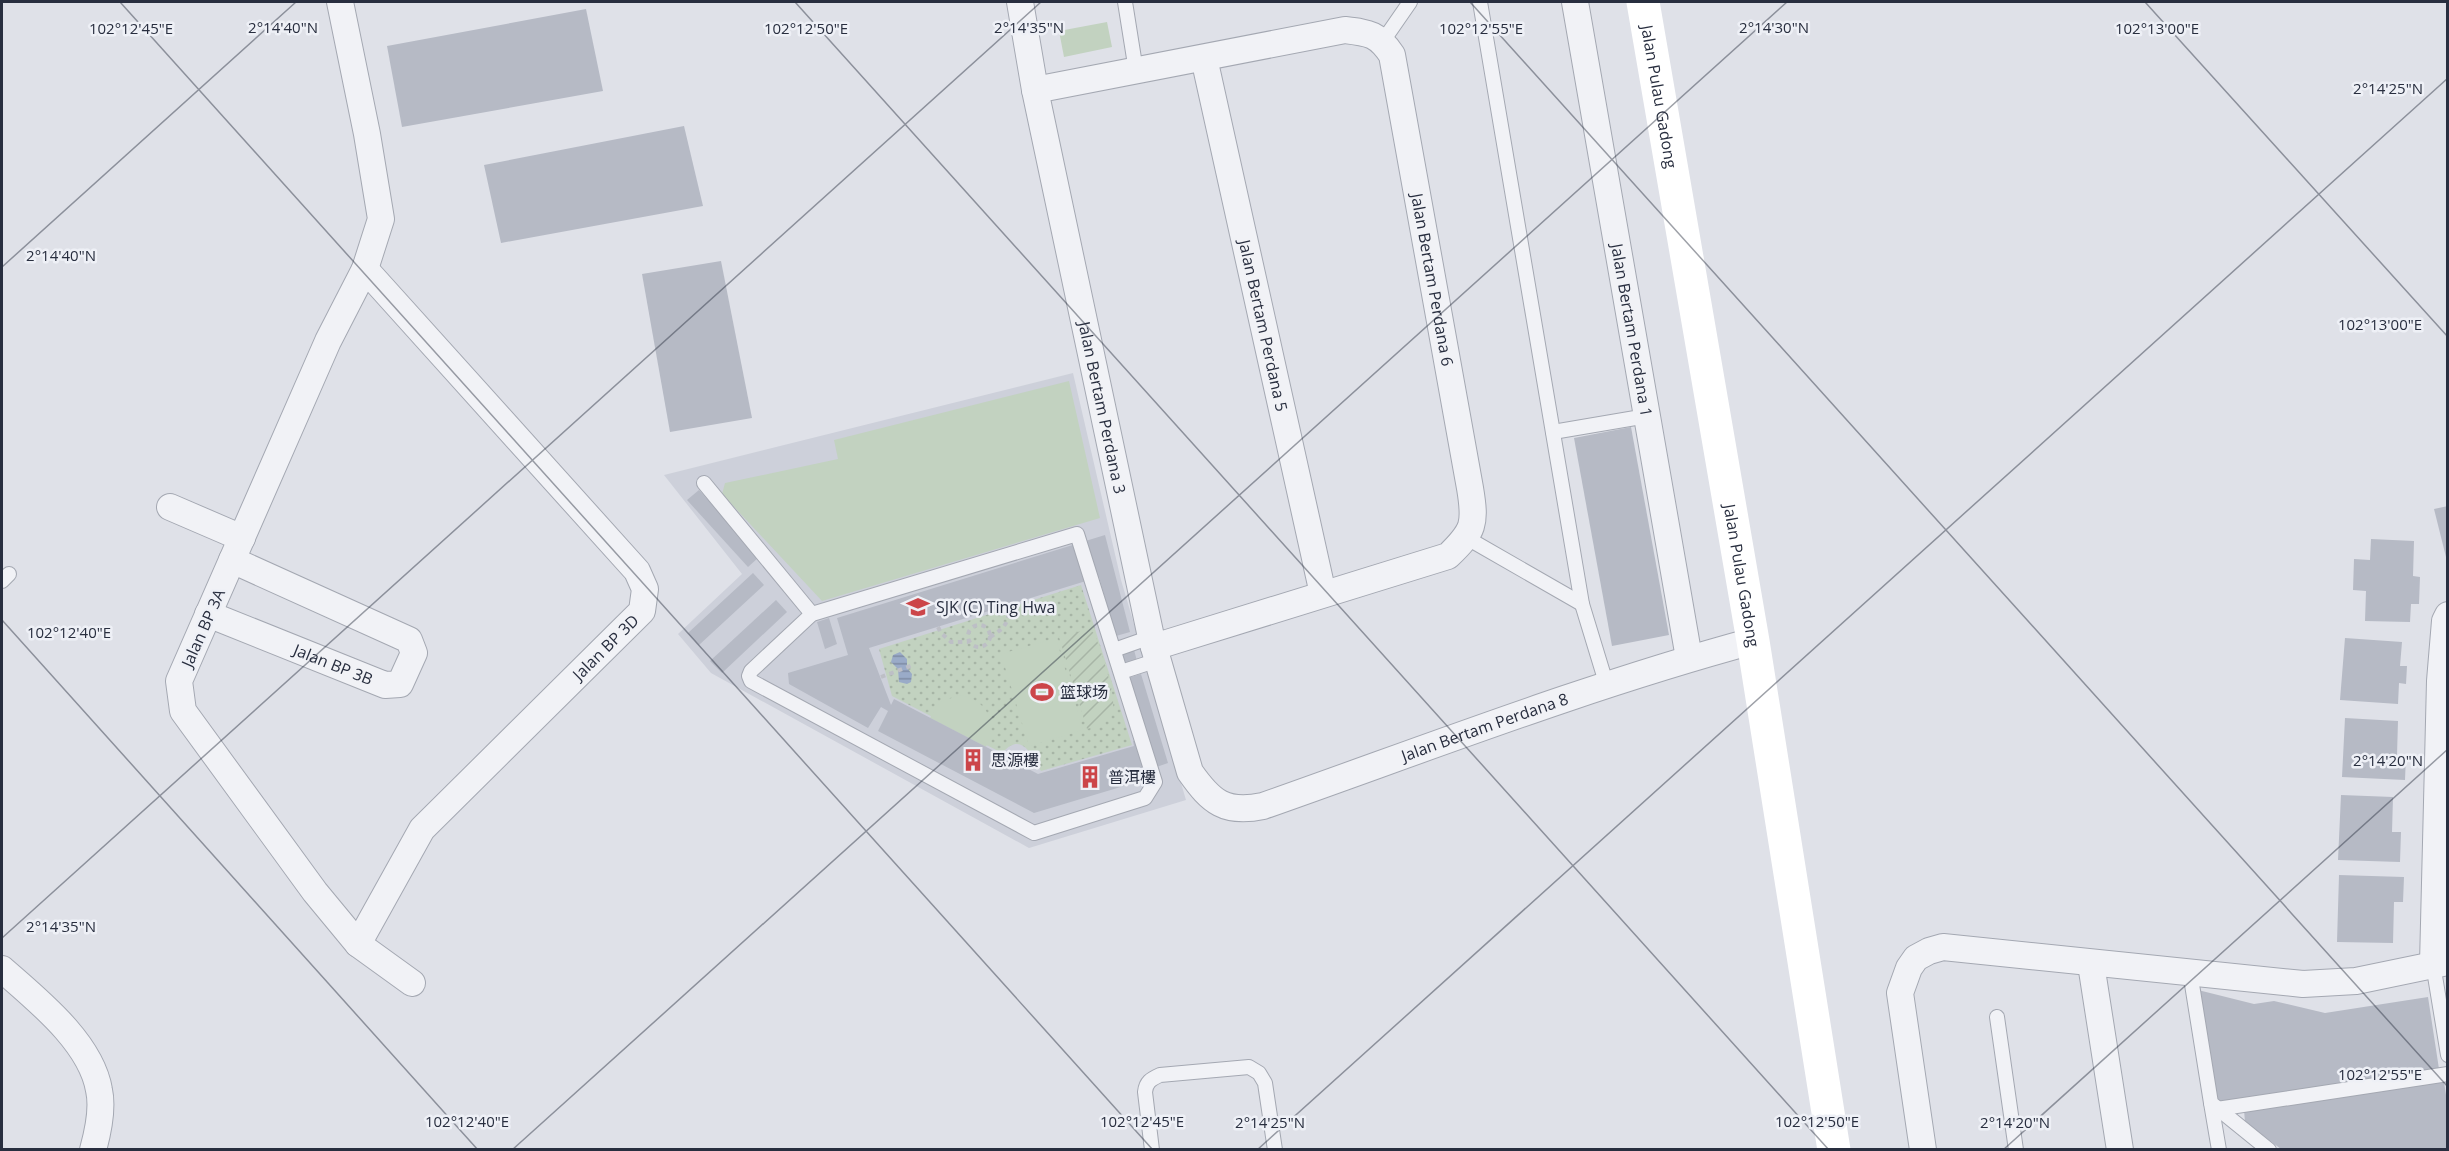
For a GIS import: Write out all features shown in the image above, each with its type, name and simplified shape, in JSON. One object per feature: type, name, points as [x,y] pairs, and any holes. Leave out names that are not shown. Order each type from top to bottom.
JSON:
[{"type":"main road","name":"Jalan Pulau Gadong","points":[[1643,2],[1753,641],[1834,1149]]},
{"type":"street","name":"Jalan BP 3A","points":[[340,2],[367,134],[381,219],[365,269],[328,341],[179,681],[183,711],[315,892],[358,944],[412,983]]},
{"type":"street","name":"Jalan Bertam Perdana 3","points":[[1020,2],[1035,90],[1154,648],[1190,772],[1202,790],[1216,802]]},
{"type":"street","name":"Jalan Bertam Perdana 1","points":[[1575,2],[1689,658]]},
{"type":"street","points":[[1035,90],[1345,30],[1375,37]]},
{"type":"street","name":"Jalan Bertam Perdana 6","points":[[1375,37],[1392,56],[1470,488],[1474,515],[1467,538]]},
{"type":"street","name":"Jalan Bertam Perdana 5","points":[[1204,58],[1323,594]]},
{"type":"street","name":"Jalan BP 3D","points":[[358,944],[422,829],[642,611],[645,589],[637,571],[365,269]]},
{"type":"street","points":[[170,507],[237,549]]},
{"type":"street","points":[[1154,648],[1448,556],[1467,538]]},
{"type":"street","name":"Jalan BP 3B","points":[[208,614],[385,685],[400,684],[414,653],[409,640],[237,549]]},
{"type":"street","points":[[1923,1149],[1900,993],[1909,968],[1916,958],[1929,951],[1943,947],[2303,984],[2356,981],[2440,963],[2445,621],[2448,615]]},
{"type":"street","name":"Jalan Bertam Perdana 8","points":[[1216,802],[1229,808],[1246,809],[1263,806],[1689,658],[1753,641]]},
{"type":"street","points":[[2091,964],[2120,1149]]},
{"type":"street","points":[[2,969],[60,1023],[92,1066],[100,1091],[99,1118],[93,1149]]},
{"type":"lane","points":[[1125,2],[1136,71]]},
{"type":"lane","points":[[1375,37],[1410,2]]},
{"type":"lane","points":[[1480,2],[1582,604],[1607,686]]},
{"type":"lane","points":[[1553,432],[1647,416]]},
{"type":"lane","points":[[704,483],[812,614]]},
{"type":"lane","points":[[1077,534],[1155,782],[1145,798],[1034,833],[751,681],[749,676],[751,671],[812,614],[1077,534]]},
{"type":"lane","points":[[1467,538],[1582,604]]},
{"type":"lane","points":[[1114,650],[1154,648]]},
{"type":"lane","points":[[1121,672],[1154,648]]},
{"type":"lane","points":[[2440,963],[2448,1055]]},
{"type":"lane","points":[[2190,972],[2214,1106],[2219,1149]]},
{"type":"lane","points":[[1997,1017],[2016,1149]]},
{"type":"lane","points":[[1152,1149],[1145,1092],[1146,1084],[1151,1078],[1160,1075],[1249,1067],[1259,1073],[1265,1083],[1275,1149]]},
{"type":"lane","points":[[2214,1106],[2448,1074]]},
{"type":"lane","points":[[2214,1106],[2269,1149]]},
{"type":"path","points":[[938,627],[951,642],[968,642],[974,647],[981,648],[1006,624],[1009,617],[1008,605]]},
{"type":"path","points":[[968,642],[969,630],[975,625],[986,627],[990,637]]},
{"type":"path","points":[[881,677],[914,665]]},
{"type":"shaded area","name":"SJK (C) Ting Hwa","points":[[1073,373],[1121,580],[1186,800],[1029,848],[711,673],[678,634],[742,574],[664,475]]},
{"type":"green space","points":[[1107,22],[1112,47],[1064,57],[1059,31]]},
{"type":"green space","points":[[1069,381],[1100,518],[822,601],[722,494],[725,483],[838,459],[834,440]]},
{"type":"green space","points":[[1081,585],[1132,745],[1041,771],[1025,747],[1015,744],[1002,753],[892,696],[879,649]]},
{"type":"green space","points":[[1089,629],[1095,634],[1105,663],[1113,708],[1106,721],[1087,729],[1059,637]]},
{"type":"green space","name":"篮球场","points":[[1056,638],[1083,730],[1029,746],[1001,654]]},
{"type":"green space","points":[[960,695],[977,702],[988,714],[991,729],[986,747],[930,718],[940,702]]},
{"type":"water","points":[[900,652],[907,659],[907,668],[912,674],[911,682],[907,684],[899,682],[898,669],[891,662],[893,655]]},
{"type":"building","points":[[586,9],[603,91],[402,127],[387,46]]},
{"type":"building","points":[[684,126],[703,206],[501,243],[484,165]]},
{"type":"building","points":[[721,261],[752,418],[670,432],[642,274]]},
{"type":"building","points":[[1631,427],[1669,635],[1612,646],[1574,438]]},
{"type":"building","points":[[699,490],[759,557],[748,567],[687,500]]},
{"type":"building","points":[[2448,506],[2448,560],[2447,561],[2434,509]]},
{"type":"building","points":[[1105,535],[1130,632],[1116,636],[1099,577],[869,648],[891,705],[894,699],[1038,774],[1134,746],[1133,741],[1146,737],[1128,678],[1141,674],[1168,763],[1142,772],[1144,780],[1034,813],[878,731],[888,711],[881,707],[868,728],[789,684],[788,673],[848,655],[837,618]]},
{"type":"building","points":[[2371,539],[2414,541],[2413,576],[2420,577],[2419,604],[2411,604],[2410,622],[2365,621],[2366,591],[2353,590],[2354,559],[2370,560]]},
{"type":"building","points":[[753,573],[764,585],[699,645],[688,633]]},
{"type":"building","points":[[776,600],[787,612],[722,673],[710,661]]},
{"type":"building","points":[[829,618],[837,644],[825,649],[817,622]]},
{"type":"building","points":[[2345,638],[2402,642],[2400,666],[2407,666],[2406,684],[2399,683],[2398,704],[2340,700]]},
{"type":"building","points":[[1134,650],[1137,661],[1124,665],[1121,654]]},
{"type":"building","points":[[2345,718],[2398,721],[2397,755],[2406,755],[2405,780],[2342,777]]},
{"type":"building","points":[[2341,795],[2393,797],[2392,832],[2401,832],[2400,862],[2338,860]]},
{"type":"building","points":[[2339,875],[2404,877],[2403,902],[2394,902],[2393,943],[2337,942]]},
{"type":"building","points":[[2198,990],[2254,1004],[2274,1001],[2325,1013],[2428,997],[2439,1069],[2215,1105]]},
{"type":"building","points":[[2444,1082],[2448,1108],[2448,1149],[2281,1149],[2245,1122],[2244,1110]]},
{"type":"place","name":"SJK (C) Ting Hwa","points":[[918,607]]},
{"type":"place","name":"篮球场","points":[[1042,692]]},
{"type":"place","name":"思源樓","points":[[973,760]]},
{"type":"place","name":"普洱樓","points":[[1090,777]]}]
